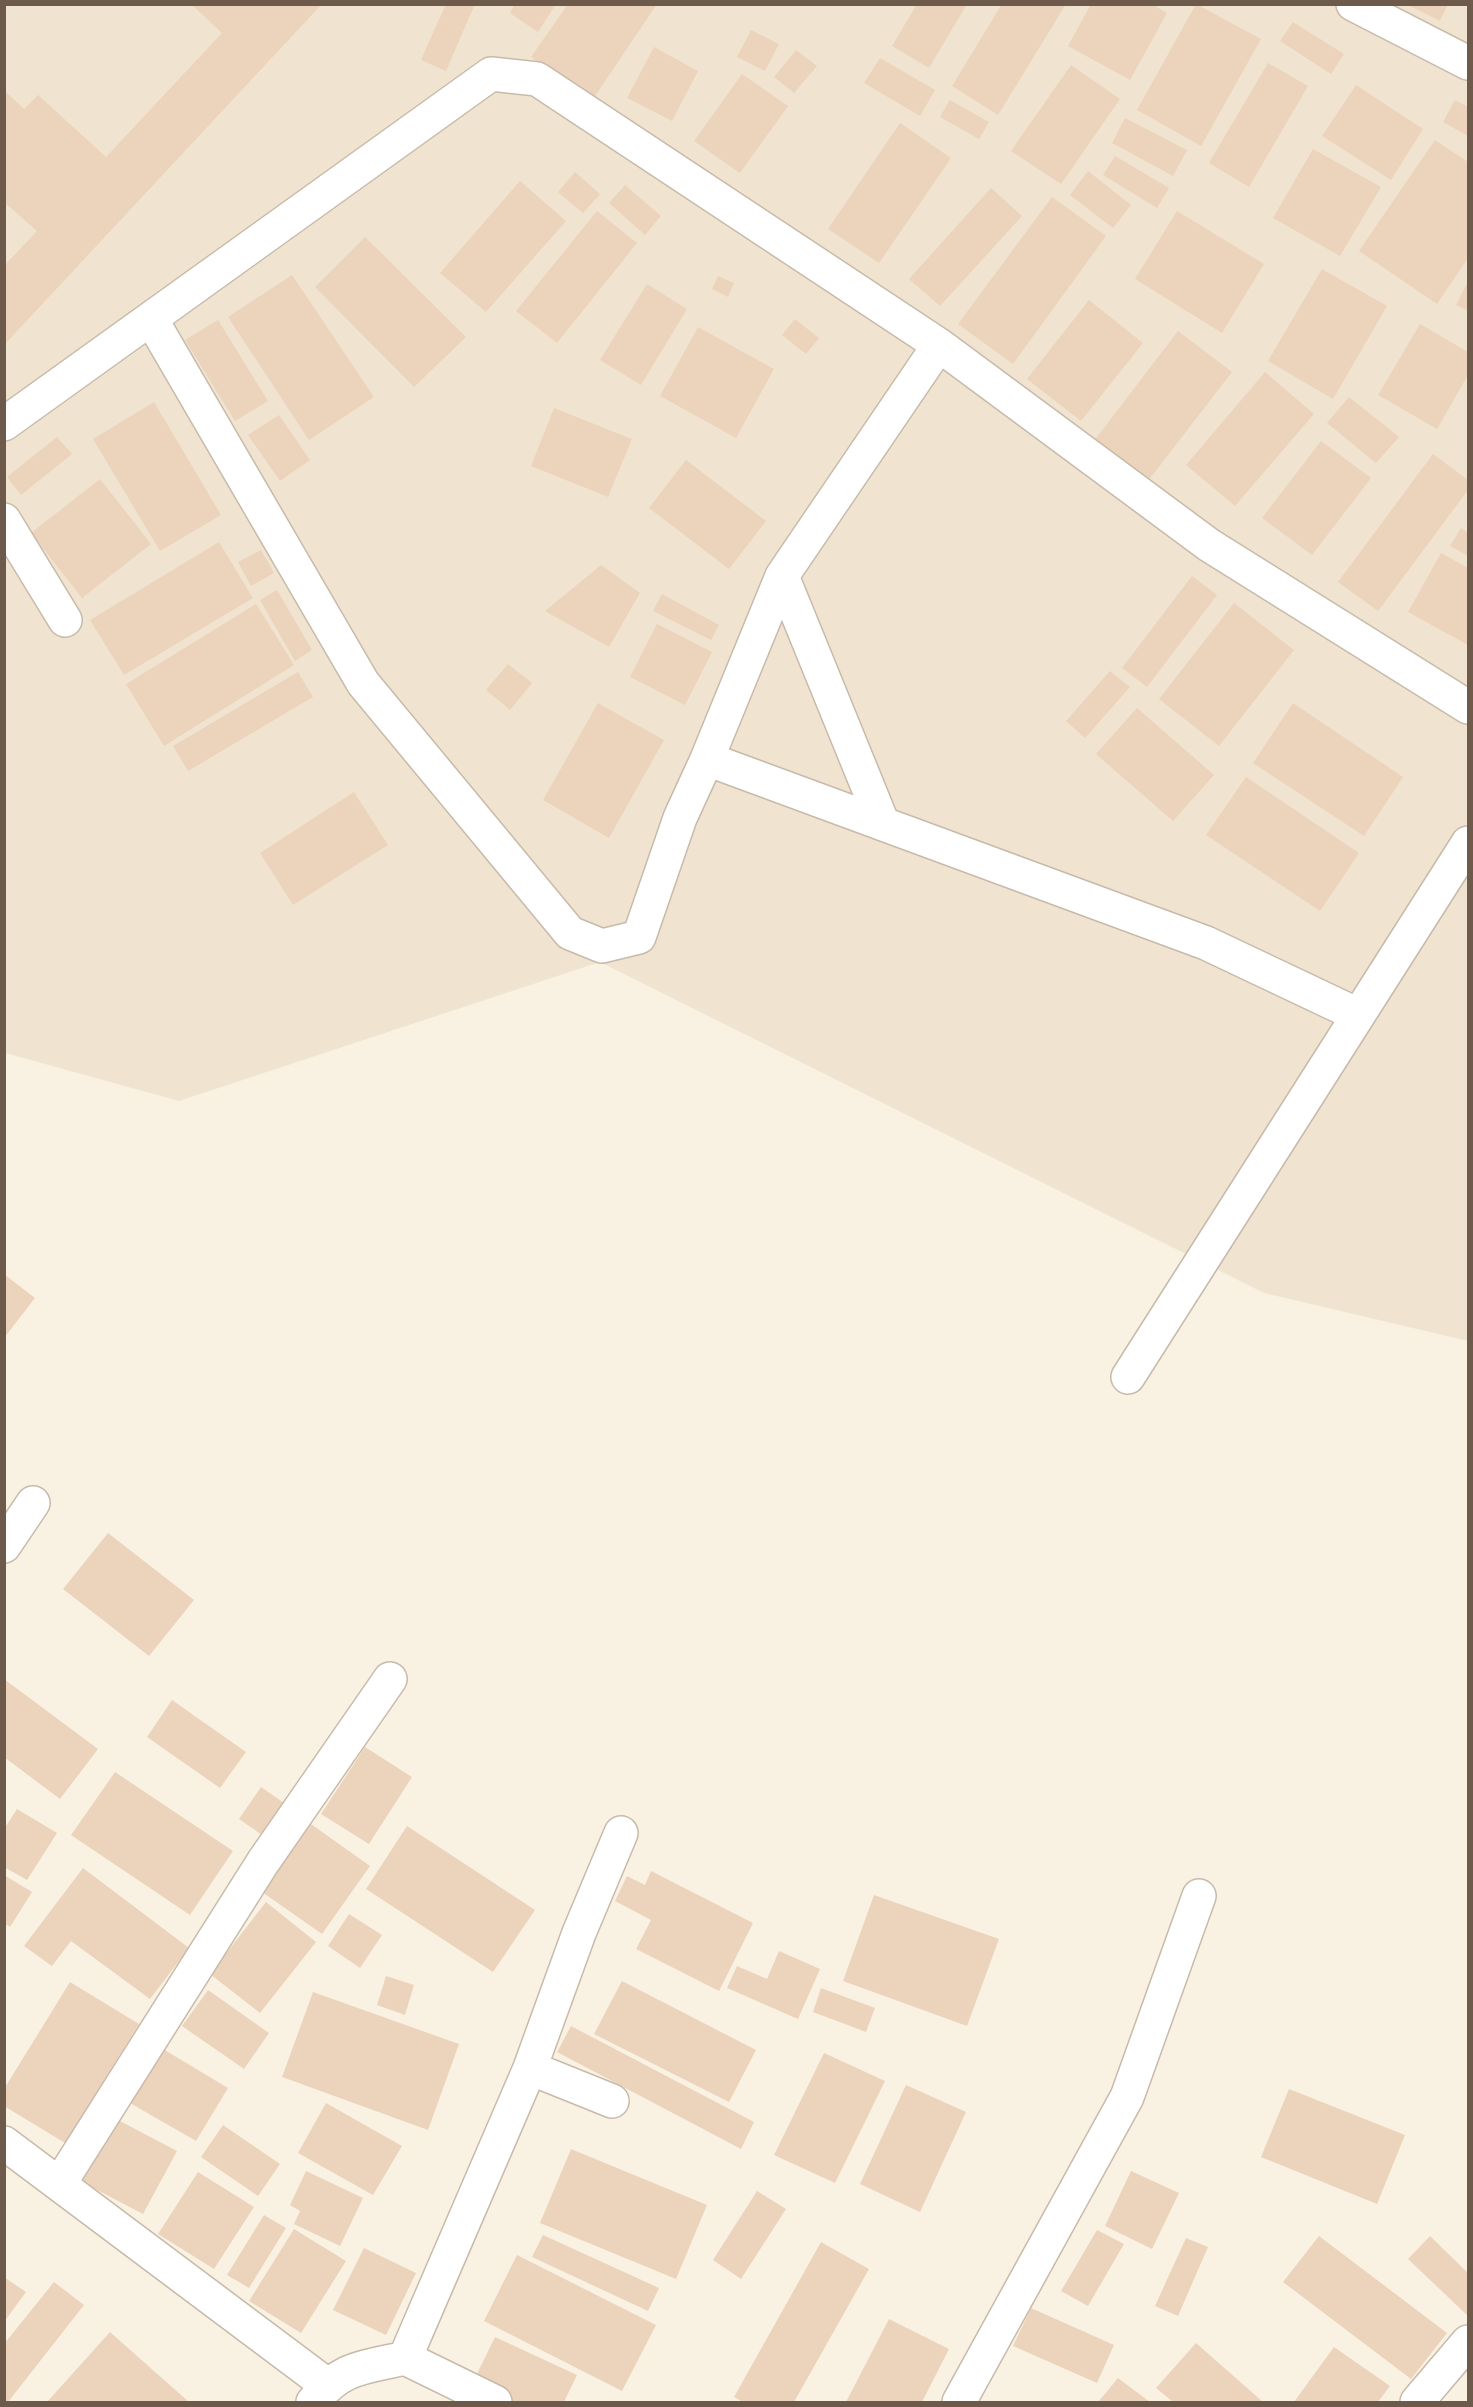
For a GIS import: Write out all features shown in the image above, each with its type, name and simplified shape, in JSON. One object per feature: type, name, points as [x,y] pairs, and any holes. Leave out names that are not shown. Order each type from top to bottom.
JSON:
[{"type":"street","points":[[1353,4],[1468,63]]},
{"type":"street","points":[[4,424],[491,74],[537,79],[939,345],[1209,545],[1468,707]]},
{"type":"street","points":[[151,319],[363,683],[570,933],[602,946],[639,937],[680,818],[707,759],[782,576],[939,345]]},
{"type":"street","points":[[4,520],[65,620]]},
{"type":"street","points":[[782,576],[883,824]]},
{"type":"street","points":[[707,759],[1206,943],[1358,1016]]},
{"type":"street","points":[[1128,1377],[1468,843]]},
{"type":"street","points":[[4,1546],[33,1503]]},
{"type":"street","points":[[60,2183],[263,1862],[390,1679]]},
{"type":"street","points":[[405,2358],[530,2068],[579,1933],[621,1833]]},
{"type":"street","points":[[959,2403],[1128,2097],[1199,1896]]},
{"type":"street","points":[[530,2068],[612,2102]]},
{"type":"street","points":[[4,2143],[60,2183],[320,2394],[350,2370],[405,2358],[495,2403]]},
{"type":"street","points":[[1417,2403],[1468,2342]]},
{"type":"shaded area","points":[[4,5],[1468,5],[1468,1341],[1264,1293],[600,962],[179,1101],[5,1053]]},
{"type":"building","points":[[191,4],[322,4],[4,345],[4,266],[37,231],[4,202],[4,96],[7,93],[24,109],[38,95],[106,157],[222,33]]},
{"type":"building","points":[[446,4],[475,4],[446,71],[421,60]]},
{"type":"building","points":[[515,4],[556,4],[538,32],[510,13]]},
{"type":"building","points":[[568,4],[657,4],[593,99],[531,57]]},
{"type":"building","points":[[917,4],[967,4],[929,68],[892,46]]},
{"type":"building","points":[[1002,4],[1066,4],[998,115],[952,86]]},
{"type":"building","points":[[1091,4],[1152,4],[1167,13],[1130,80],[1068,46]]},
{"type":"building","points":[[1196,4],[1261,39],[1201,146],[1137,110]]},
{"type":"building","points":[[1406,4],[1448,4],[1440,21]]},
{"type":"building","points":[[1293,22],[1344,54],[1331,74],[1280,41]]},
{"type":"building","points":[[751,30],[779,44],[765,71],[737,57]]},
{"type":"building","points":[[654,47],[698,71],[672,121],[627,98]]},
{"type":"building","points":[[796,50],[817,66],[794,93],[774,77]]},
{"type":"building","points":[[880,58],[935,90],[920,116],[864,83]]},
{"type":"building","points":[[1268,63],[1308,86],[1249,187],[1209,163]]},
{"type":"building","points":[[1071,65],[1120,99],[1061,184],[1011,151]]},
{"type":"building","points":[[742,74],[788,106],[740,173],[694,141]]},
{"type":"building","points":[[1356,85],[1423,129],[1391,180],[1322,136]]},
{"type":"building","points":[[950,100],[989,122],[979,139],[940,117]]},
{"type":"building","points":[[1455,100],[1468,107],[1468,136],[1443,122]]},
{"type":"building","points":[[1125,118],[1187,150],[1173,176],[1112,143]]},
{"type":"building","points":[[900,123],[951,158],[879,263],[828,229]]},
{"type":"building","points":[[1435,140],[1468,162],[1468,258],[1437,304],[1359,251]]},
{"type":"building","points":[[1313,149],[1381,187],[1340,256],[1273,218]]},
{"type":"building","points":[[1115,156],[1169,188],[1157,208],[1103,175]]},
{"type":"building","points":[[1088,171],[1131,205],[1113,228],[1070,195]]},
{"type":"building","points":[[575,172],[600,194],[583,213],[558,192]]},
{"type":"building","points":[[520,181],[566,221],[486,312],[440,273]]},
{"type":"building","points":[[625,185],[661,216],[645,235],[609,203]]},
{"type":"building","points":[[991,188],[1022,216],[940,306],[909,279]]},
{"type":"building","points":[[1052,197],[1106,236],[1013,364],[958,324]]},
{"type":"building","points":[[597,211],[637,243],[557,343],[516,311]]},
{"type":"building","points":[[1177,211],[1264,264],[1222,333],[1135,279]]},
{"type":"building","points":[[365,237],[466,337],[414,387],[315,287]]},
{"type":"building","points":[[1322,269],[1387,306],[1333,399],[1268,361]]},
{"type":"building","points":[[292,275],[374,397],[309,440],[228,317]]},
{"type":"building","points":[[718,276],[734,283],[728,297],[712,289]]},
{"type":"building","points":[[1468,281],[1468,311],[1456,305]]},
{"type":"building","points":[[647,284],[687,309],[641,385],[600,360]]},
{"type":"building","points":[[1089,300],[1143,343],[1081,421],[1027,379]]},
{"type":"building","points":[[795,319],[819,338],[806,354],[782,335]]},
{"type":"building","points":[[218,320],[268,401],[235,421],[185,340]]},
{"type":"building","points":[[1420,324],[1468,352],[1468,375],[1437,429],[1378,395]]},
{"type":"building","points":[[698,327],[774,369],[736,438],[660,396]]},
{"type":"building","points":[[1178,331],[1232,372],[1148,481],[1094,441]]},
{"type":"building","points":[[1265,372],[1314,414],[1235,506],[1186,465]]},
{"type":"building","points":[[1349,397],[1399,437],[1376,463],[1327,423]]},
{"type":"building","points":[[154,402],[221,515],[160,551],[93,439]]},
{"type":"building","points":[[554,408],[632,439],[608,497],[531,466]]},
{"type":"building","points":[[279,415],[310,460],[280,481],[248,435]]},
{"type":"building","points":[[57,437],[72,454],[21,495],[7,477]]},
{"type":"building","points":[[1321,441],[1371,478],[1312,555],[1262,518]]},
{"type":"building","points":[[1433,454],[1468,480],[1468,490],[1378,611],[1338,582]]},
{"type":"building","points":[[686,460],[766,521],[729,569],[649,508]]},
{"type":"building","points":[[100,479],[151,544],[82,598],[31,533]]},
{"type":"building","points":[[1461,528],[1468,533],[1468,556],[1450,546]]},
{"type":"building","points":[[219,542],[253,598],[124,675],[90,620]]},
{"type":"building","points":[[261,550],[274,573],[251,586],[238,562]]},
{"type":"building","points":[[1441,553],[1468,568],[1468,645],[1408,612]]},
{"type":"building","points":[[601,565],[640,593],[609,647],[545,611]]},
{"type":"building","points":[[1192,576],[1217,595],[1147,687],[1122,668]]},
{"type":"building","points":[[277,590],[312,650],[295,661],[260,600]]},
{"type":"building","points":[[662,594],[719,625],[711,640],[653,611]]},
{"type":"building","points":[[1234,603],[1294,650],[1219,746],[1159,699]]},
{"type":"building","points":[[256,604],[294,665],[164,746],[126,684]]},
{"type":"building","points":[[657,624],[712,652],[685,705],[630,677]]},
{"type":"building","points":[[508,664],[532,683],[510,710],[486,690]]},
{"type":"building","points":[[1110,671],[1130,687],[1085,738],[1066,721]]},
{"type":"building","points":[[298,672],[313,697],[188,771],[173,746]]},
{"type":"building","points":[[598,703],[664,740],[609,838],[543,800]]},
{"type":"building","points":[[1293,703],[1403,777],[1364,836],[1253,763]]},
{"type":"building","points":[[1137,708],[1214,775],[1173,821],[1096,754]]},
{"type":"building","points":[[1246,777],[1359,853],[1320,911],[1206,835]]},
{"type":"building","points":[[354,792],[388,845],[293,905],[260,853]]},
{"type":"building","points":[[4,1274],[35,1298],[4,1338]]},
{"type":"building","points":[[108,1533],[194,1600],[149,1656],[63,1589]]},
{"type":"building","points":[[4,1679],[98,1749],[60,1799],[4,1757]]},
{"type":"building","points":[[172,1700],[246,1752],[220,1788],[147,1737]]},
{"type":"building","points":[[365,1747],[412,1777],[369,1844],[321,1814]]},
{"type":"building","points":[[115,1772],[233,1851],[190,1915],[71,1835]]},
{"type":"building","points":[[261,1787],[284,1803],[262,1835],[239,1819]]},
{"type":"building","points":[[17,1809],[57,1833],[27,1880],[4,1867],[4,1829]]},
{"type":"building","points":[[311,1824],[370,1866],[322,1934],[262,1892]]},
{"type":"building","points":[[407,1826],[535,1910],[493,1972],[366,1889]]},
{"type":"building","points":[[83,1868],[189,1948],[150,1999],[71,1941],[52,1966],[24,1946]]},
{"type":"building","points":[[651,1871],[753,1923],[719,1991],[636,1949],[651,1920],[615,1901],[627,1876],[645,1885]]},
{"type":"building","points":[[4,1875],[32,1892],[10,1927],[4,1923]]},
{"type":"building","points":[[874,1895],[999,1939],[967,2026],[843,1981]]},
{"type":"building","points":[[266,1902],[316,1942],[260,2013],[210,1974]]},
{"type":"building","points":[[349,1914],[382,1935],[360,1968],[328,1946]]},
{"type":"building","points":[[779,1951],[820,1969],[798,2019],[727,1988],[737,1966],[767,1979]]},
{"type":"building","points":[[386,1976],[414,1985],[405,2015],[377,2005]]},
{"type":"building","points":[[622,1981],[756,2050],[729,2102],[594,2034]]},
{"type":"building","points":[[70,1982],[139,2024],[65,2143],[4,2106],[4,2089]]},
{"type":"building","points":[[821,1988],[875,2008],[866,2032],[813,2012]]},
{"type":"building","points":[[208,1990],[269,2033],[244,2069],[182,2026]]},
{"type":"building","points":[[313,1992],[459,2044],[428,2130],[282,2077]]},
{"type":"building","points":[[571,2026],[754,2122],[741,2149],[557,2052]]},
{"type":"building","points":[[163,2049],[228,2088],[196,2141],[130,2103]]},
{"type":"building","points":[[824,2053],[885,2081],[835,2183],[774,2155]]},
{"type":"building","points":[[906,2085],[966,2112],[920,2212],[860,2184]]},
{"type":"building","points":[[1289,2089],[1405,2135],[1377,2204],[1261,2157]]},
{"type":"building","points":[[326,2103],[402,2146],[373,2195],[298,2153]]},
{"type":"building","points":[[116,2119],[177,2151],[143,2214],[82,2182]]},
{"type":"building","points":[[223,2125],[280,2164],[258,2196],[201,2157]]},
{"type":"building","points":[[571,2149],[707,2205],[676,2279],[540,2223]]},
{"type":"building","points":[[306,2171],[363,2198],[340,2246],[294,2224],[300,2211],[290,2205]]},
{"type":"building","points":[[1131,2171],[1179,2193],[1152,2249],[1105,2226]]},
{"type":"building","points":[[198,2172],[254,2207],[214,2269],[158,2234]]},
{"type":"building","points":[[757,2191],[786,2209],[741,2279],[713,2260]]},
{"type":"building","points":[[264,2215],[286,2228],[249,2288],[227,2275]]},
{"type":"building","points":[[294,2229],[346,2261],[301,2333],[249,2301]]},
{"type":"building","points":[[1097,2230],[1124,2244],[1088,2306],[1061,2291]]},
{"type":"building","points":[[543,2235],[659,2288],[648,2311],[532,2257]]},
{"type":"building","points":[[1319,2236],[1447,2333],[1411,2379],[1283,2282]]},
{"type":"building","points":[[1430,2236],[1468,2273],[1468,2316],[1408,2259]]},
{"type":"building","points":[[1186,2238],[1208,2247],[1178,2316],[1155,2306]]},
{"type":"building","points":[[821,2242],[869,2269],[794,2402],[743,2402],[734,2397]]},
{"type":"building","points":[[364,2248],[416,2273],[386,2335],[333,2310]]},
{"type":"building","points":[[517,2255],[656,2325],[622,2391],[484,2321]]},
{"type":"building","points":[[4,2277],[26,2292],[4,2322]]},
{"type":"building","points":[[54,2282],[84,2305],[8,2402],[4,2402],[4,2344]]},
{"type":"building","points":[[1031,2308],[1114,2345],[1097,2383],[1013,2346]]},
{"type":"building","points":[[889,2319],[949,2349],[922,2402],[846,2402]]},
{"type":"building","points":[[110,2332],[189,2402],[47,2402]]},
{"type":"building","points":[[495,2337],[577,2375],[564,2402],[511,2402],[472,2384]]},
{"type":"building","points":[[1196,2343],[1263,2402],[1173,2402],[1156,2388]]},
{"type":"building","points":[[1334,2347],[1390,2386],[1378,2402],[1294,2402]]},
{"type":"building","points":[[1118,2378],[1150,2402],[1098,2402]]}]
